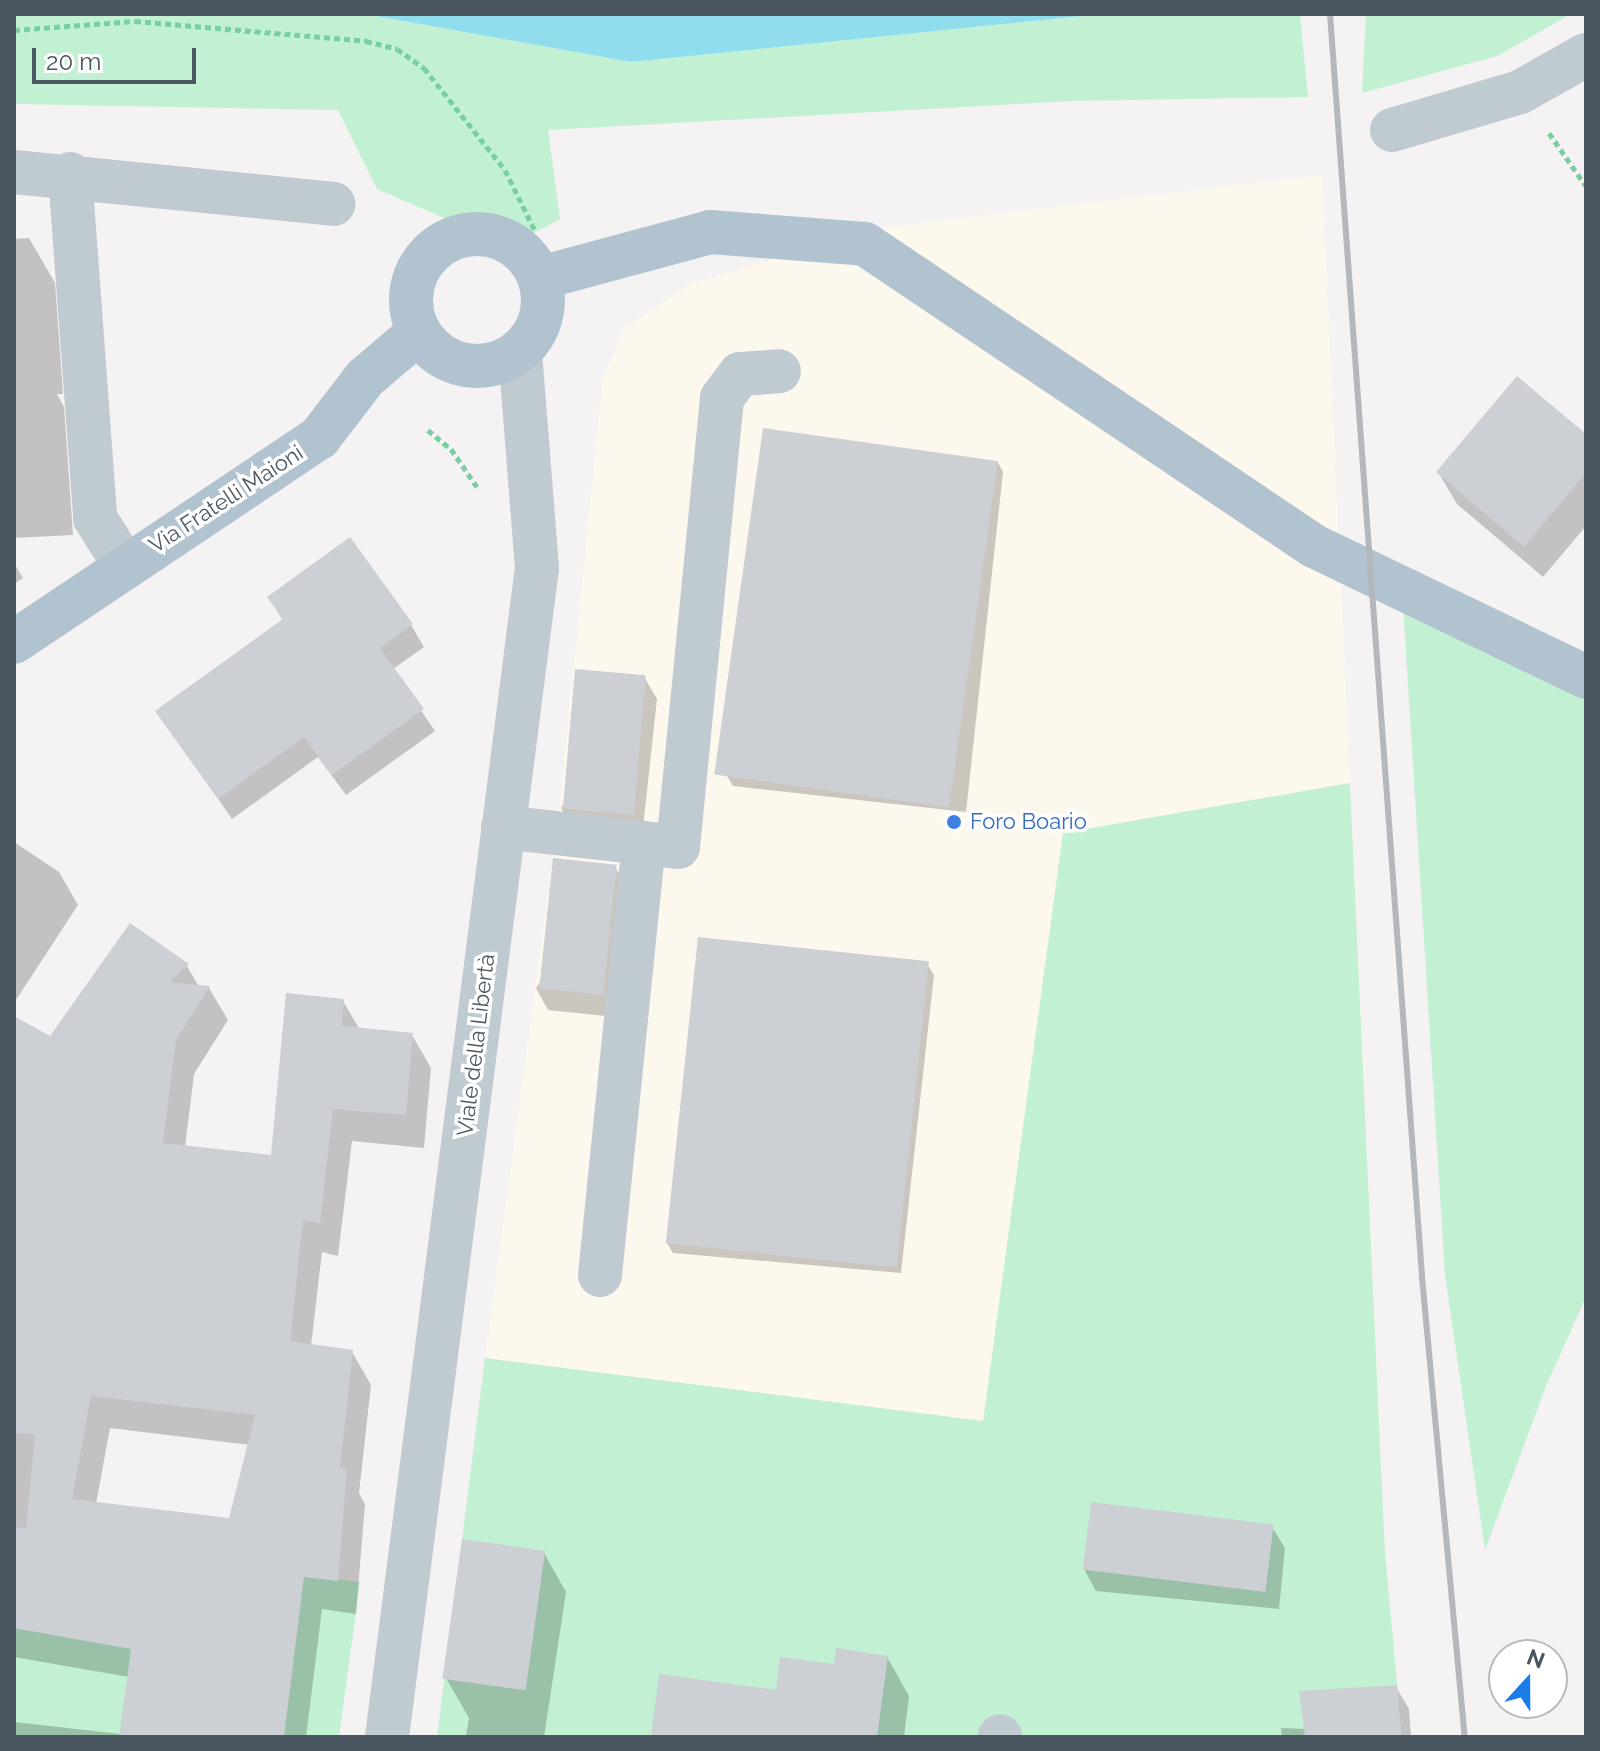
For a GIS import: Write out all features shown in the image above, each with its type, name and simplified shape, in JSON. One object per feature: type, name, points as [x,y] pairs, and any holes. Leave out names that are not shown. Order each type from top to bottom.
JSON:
[{"type":"main road","points":[[539,257],[542,318],[520,351],[493,364],[464,365],[446,359],[418,333],[411,289],[419,267],[452,239],[473,233],[500,238],[539,257],[710,232],[865,244],[1314,546],[1586,677]]},
{"type":"main road","name":"Via Fratelli Maioni","points":[[14,642],[319,438],[365,378],[418,333]]},
{"type":"street","points":[[1392,130],[1520,92],[1586,55]]},
{"type":"street","points":[[14,172],[70,174],[333,204]]},
{"type":"street","points":[[70,174],[95,518],[125,566]]},
{"type":"street","name":"Viale della Libertà","points":[[387,1737],[537,568],[520,351]]},
{"type":"street","points":[[503,827],[678,847],[722,398],[740,374],[779,371]]},
{"type":"street","points":[[600,1275],[644,843]]},
{"type":"path","points":[[14,30],[135,21],[366,41],[397,49],[424,68],[511,178],[539,257]]},
{"type":"path","points":[[1520,92],[1586,186]]},
{"type":"path","points":[[428,430],[451,449],[482,498]]},
{"type":"shaded area","name":"Foro Boario","points":[[1322,175],[1382,1472],[485,1358],[559,811],[602,382],[623,329],[690,284],[878,228]]},
{"type":"green space","points":[[14,14],[365,14],[631,62],[1102,14],[1300,14],[1308,97],[1071,101],[548,130],[560,219],[509,246],[377,189],[338,110],[14,104]]},
{"type":"green space","points":[[1366,14],[1571,14],[1497,56],[1362,93]]},
{"type":"green space","points":[[1402,589],[1586,656],[1586,1297],[1546,1386],[1485,1550],[1445,1275]]},
{"type":"green space","points":[[1350,783],[1385,1553],[1402,1737],[437,1737],[485,1358],[983,1421],[1063,833]]},
{"type":"green space","points":[[127,1554],[360,1582],[339,1737],[14,1737],[14,1628],[116,1646]]},
{"type":"water","points":[[365,14],[1102,14],[631,62]]},
{"type":"building","points":[[1517,376],[1586,434],[1586,473],[1524,547],[1436,472]]},
{"type":"building","points":[[763,428],[998,461],[949,808],[714,775]]},
{"type":"building","points":[[350,537],[413,624],[380,648],[424,709],[332,775],[304,737],[218,799],[155,711],[283,619],[267,597]]},
{"type":"building","points":[[575,669],[646,675],[634,815],[563,808]]},
{"type":"building","points":[[553,858],[617,865],[603,995],[539,988]]},
{"type":"building","points":[[130,923],[189,964],[170,982],[210,986],[176,1040],[163,1143],[271,1155],[286,993],[344,999],[342,1026],[413,1033],[406,1115],[333,1109],[320,1223],[303,1220],[290,1341],[353,1350],[340,1468],[347,1469],[338,1581],[304,1577],[284,1737],[119,1737],[131,1649],[14,1628],[14,1527],[26,1528],[35,1434],[14,1433],[14,1016],[50,1036]],"holes":[[[91,1396],[255,1415],[229,1518],[72,1499]]]},
{"type":"building","points":[[698,937],[929,961],[897,1268],[666,1243]]},
{"type":"building","points":[[1091,1502],[1274,1524],[1265,1592],[1083,1569]]},
{"type":"building","points":[[462,1539],[545,1551],[526,1690],[442,1679]]},
{"type":"building","points":[[836,1648],[888,1656],[877,1737],[651,1737],[659,1674],[776,1690],[780,1657],[834,1664]]},
{"type":"building","points":[[1397,1685],[1402,1737],[1305,1737],[1299,1691]]},
{"type":"railway","points":[[1330,14],[1422,1277],[1465,1737]]},
{"type":"place","name":"Foro Boario","points":[[954,822]]}]
